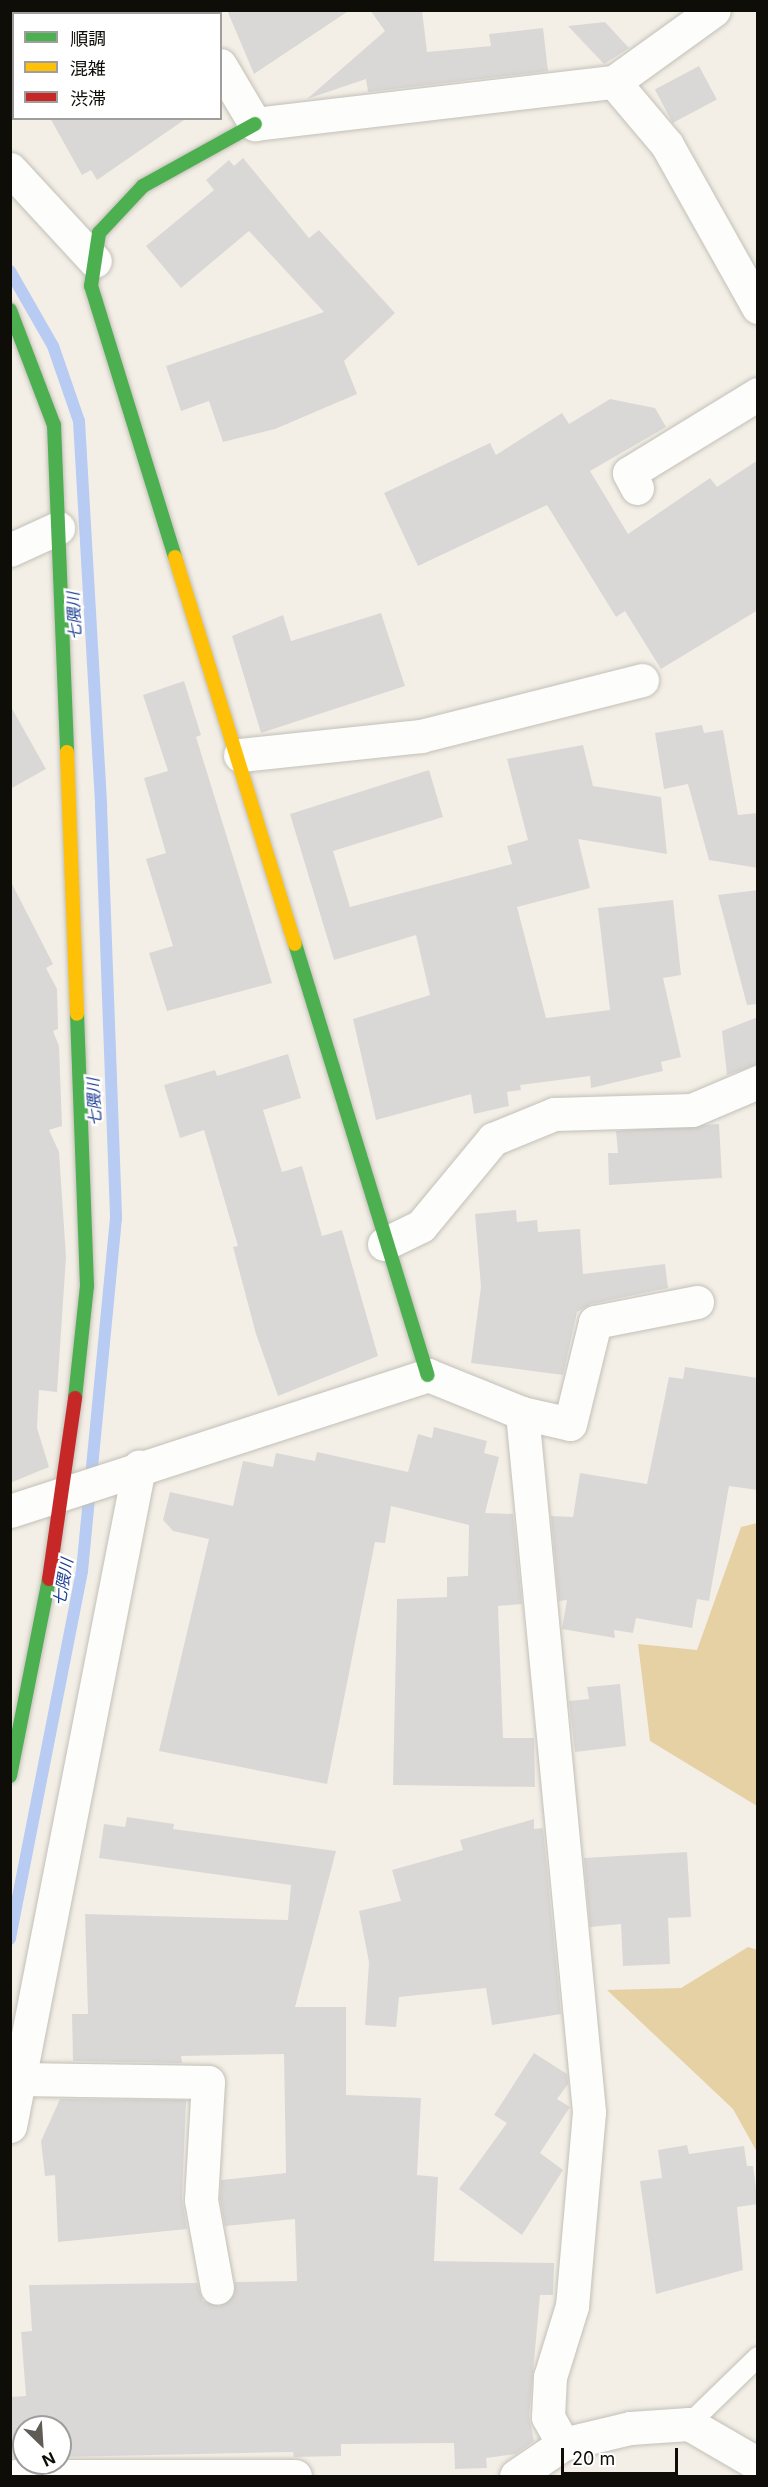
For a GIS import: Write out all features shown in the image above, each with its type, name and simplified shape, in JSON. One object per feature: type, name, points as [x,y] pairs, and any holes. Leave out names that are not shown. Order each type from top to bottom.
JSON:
[{"type":"street","points":[[428,1375],[384,1244],[240,754],[91,286],[99,232],[143,186],[255,124],[614,82],[714,10]]},
{"type":"street","points":[[222,68],[255,124]]},
{"type":"street","points":[[614,82],[667,145],[758,307]]},
{"type":"street","points":[[10,169],[95,261]]},
{"type":"street","points":[[10,310],[54,426],[87,1286],[66,1490],[10,1776]]},
{"type":"street","points":[[637,488],[629,472],[758,394]]},
{"type":"street","points":[[10,550],[58,528]]},
{"type":"street","points":[[240,754],[421,736],[642,680]]},
{"type":"street","points":[[384,1244],[421,1226],[494,1139],[554,1114],[692,1110],[758,1082]]},
{"type":"street","points":[[10,1511],[66,1490],[428,1375],[522,1413],[570,1424],[595,1322],[697,1302]]},
{"type":"street","points":[[522,1413],[589,2112],[572,2306],[550,2377],[549,2416],[563,2444]]},
{"type":"street","points":[[10,2126],[20,2079],[19,2046],[129,1471]]},
{"type":"street","points":[[20,2079],[208,2082],[201,2200],[217,2288]]},
{"type":"street","points":[[516,2476],[563,2444],[630,2428],[689,2424],[758,2464]]},
{"type":"street","points":[[15,2476],[295,2476]]},
{"type":"lane","points":[[689,2424],[758,2357]]},
{"type":"shaded area","points":[[757,1523],[757,1806],[650,1741],[638,1644],[697,1650],[741,1527]]},
{"type":"shaded area","points":[[748,1947],[758,1950],[757,2152],[733,2109],[607,1990],[681,1988]]},
{"type":"building","points":[[227,10],[350,10],[254,74]]},
{"type":"building","points":[[370,10],[422,10],[427,52],[491,46],[489,34],[543,28],[548,71],[368,92],[366,79],[307,99],[385,31]]},
{"type":"building","points":[[605,22],[629,48],[604,64],[568,26]]},
{"type":"building","points":[[699,66],[717,100],[673,123],[655,89]]},
{"type":"building","points":[[51,120],[184,120],[97,180],[91,170],[82,175]]},
{"type":"building","points":[[243,158],[309,238],[319,230],[395,313],[344,361],[357,394],[275,429],[223,442],[209,401],[181,411],[166,366],[324,312],[249,231],[181,288],[146,246],[214,190],[206,180],[229,160],[234,166]]},
{"type":"building","points":[[610,399],[655,408],[666,427],[590,471],[628,534],[710,478],[717,487],[758,460],[758,610],[661,669],[625,611],[616,617],[547,505],[418,566],[384,493],[490,443],[496,455],[562,413],[569,424]]},
{"type":"building","points":[[381,613],[405,686],[261,733],[232,636],[283,615],[291,641]]},
{"type":"building","points":[[184,681],[201,735],[196,737],[272,983],[167,1011],[149,953],[173,946],[146,859],[166,853],[144,778],[168,771],[143,695]]},
{"type":"building","points":[[10,705],[46,769],[10,789]]},
{"type":"building","points":[[702,725],[704,733],[723,730],[738,815],[758,813],[758,868],[709,860],[688,784],[664,789],[655,733]]},
{"type":"building","points":[[583,745],[593,786],[661,797],[667,854],[578,839],[590,888],[517,907],[546,1018],[610,1010],[598,908],[673,900],[681,975],[663,978],[681,1057],[661,1062],[663,1071],[591,1088],[590,1076],[520,1085],[521,1090],[507,1092],[509,1106],[474,1114],[471,1094],[376,1120],[353,1019],[430,995],[416,935],[334,960],[290,814],[429,770],[443,817],[333,851],[350,907],[512,864],[507,846],[528,840],[507,759]]},
{"type":"building","points":[[10,880],[53,964],[46,968],[57,989],[58,1029],[53,1031],[59,1046],[62,1126],[49,1130],[59,1152],[66,1257],[57,1392],[39,1390],[37,1428],[49,1467],[10,1483]]},
{"type":"building","points":[[758,890],[758,1004],[747,1005],[718,895]]},
{"type":"building","points":[[758,1017],[758,1064],[727,1075],[722,1031]]},
{"type":"building","points":[[288,1054],[301,1098],[263,1110],[282,1172],[302,1166],[322,1236],[342,1230],[378,1356],[278,1396],[256,1334],[233,1247],[238,1246],[204,1130],[180,1138],[164,1085],[215,1070],[217,1076]]},
{"type":"building","points":[[719,1124],[722,1178],[609,1185],[608,1153],[618,1153],[616,1131]]},
{"type":"building","points":[[516,1210],[517,1222],[537,1220],[538,1232],[580,1229],[583,1274],[665,1264],[668,1288],[591,1304],[577,1312],[563,1375],[471,1363],[481,1287],[475,1214]]},
{"type":"building","points":[[685,1367],[758,1378],[758,1490],[729,1486],[709,1601],[697,1599],[692,1628],[636,1618],[633,1633],[614,1630],[615,1638],[562,1629],[567,1600],[559,1601],[551,1516],[573,1517],[580,1473],[647,1484],[669,1377],[683,1379]]},
{"type":"building","points":[[434,1427],[487,1441],[484,1453],[499,1457],[485,1513],[513,1514],[522,1604],[498,1606],[503,1738],[534,1738],[535,1787],[393,1785],[397,1599],[447,1597],[447,1577],[468,1576],[469,1525],[391,1506],[385,1543],[375,1542],[327,1784],[159,1751],[209,1539],[173,1531],[163,1520],[170,1492],[233,1506],[243,1461],[273,1467],[276,1453],[315,1461],[317,1452],[408,1472],[418,1434],[432,1438]]},
{"type":"building","points":[[620,1684],[626,1746],[575,1752],[569,1701],[589,1699],[587,1687]]},
{"type":"building","points":[[127,1817],[174,1824],[173,1829],[336,1851],[295,2007],[346,2007],[346,2095],[421,2098],[417,2175],[438,2177],[434,2261],[554,2263],[553,2295],[540,2295],[529,2416],[534,2441],[516,2454],[486,2458],[487,2468],[455,2469],[454,2443],[341,2444],[341,2456],[294,2457],[293,2452],[72,2457],[72,2415],[12,2415],[12,2458],[10,2458],[10,2397],[26,2396],[21,2332],[32,2331],[29,2285],[197,2283],[203,2301],[220,2306],[234,2295],[235,2282],[297,2281],[295,2219],[225,2226],[220,2199],[221,2180],[286,2173],[284,2054],[181,2056],[182,2063],[73,2061],[72,2014],[88,2014],[85,1914],[288,1920],[291,1885],[99,1858],[104,1824],[125,1827]]},
{"type":"building","points":[[534,1819],[534,1829],[543,1828],[561,2014],[492,2025],[486,1988],[399,1997],[396,2027],[365,2025],[369,1962],[359,1911],[401,1901],[392,1870],[463,1850],[460,1840]]},
{"type":"building","points":[[687,1852],[691,1917],[668,1918],[670,1964],[623,1966],[621,1924],[590,1927],[584,1858]]},
{"type":"building","points":[[534,2053],[567,2074],[568,2084],[557,2099],[570,2107],[540,2153],[563,2170],[522,2235],[459,2189],[507,2123],[494,2115]]},
{"type":"building","points":[[60,2099],[186,2100],[182,2199],[187,2229],[58,2242],[55,2175],[45,2176],[41,2141]]},
{"type":"building","points":[[687,2145],[689,2154],[744,2146],[747,2166],[753,2166],[758,2204],[737,2207],[743,2270],[656,2294],[640,2181],[662,2178],[658,2150]]},
{"type":"waterway","name":"七隈川","points":[[10,271],[53,346],[79,421],[101,806],[116,1218],[82,1571],[10,1939]]},
{"type":"traffic: fast","points":[[175,557],[91,286],[99,233],[143,186],[255,124]]},
{"type":"traffic: fast","points":[[10,310],[54,425],[67,752]]},
{"type":"traffic: fast","points":[[295,944],[428,1375]]},
{"type":"traffic: fast","points":[[75,1398],[87,1286],[77,1014]]},
{"type":"traffic: fast","points":[[10,1776],[49,1579]]},
{"type":"traffic: slow","points":[[175,557],[295,944]]},
{"type":"traffic: slow","points":[[67,752],[77,1014]]},
{"type":"traffic: jam","points":[[49,1579],[75,1398]]}]
